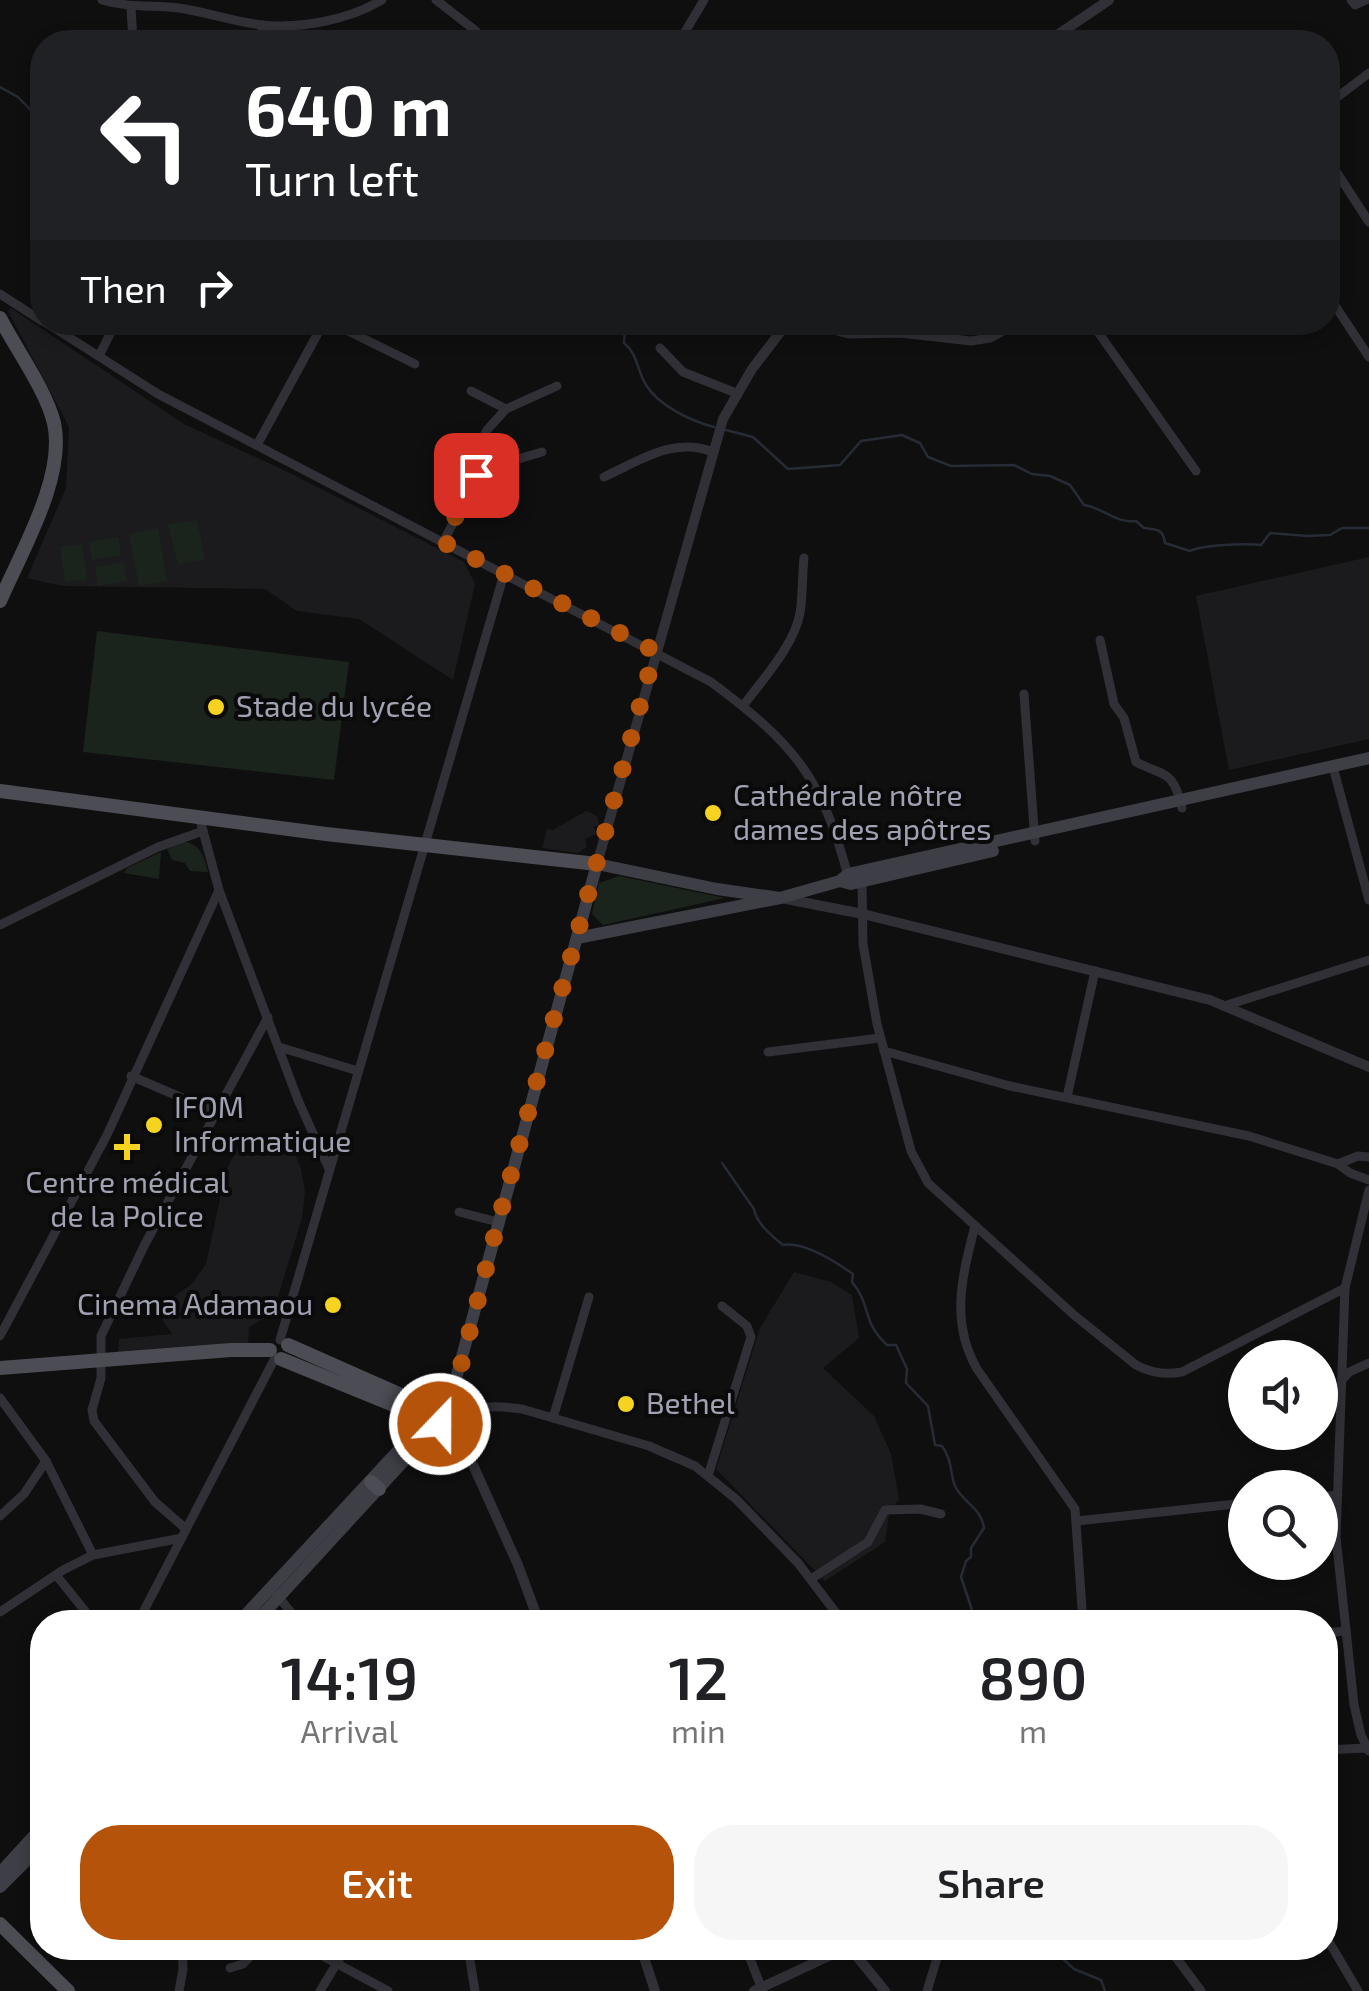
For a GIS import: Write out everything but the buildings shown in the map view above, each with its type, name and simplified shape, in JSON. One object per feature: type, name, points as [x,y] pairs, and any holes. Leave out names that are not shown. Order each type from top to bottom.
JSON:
[{"type":"main road","points":[[0,318],[48,406],[56,439],[55,460],[44,497],[0,601]]},
{"type":"main road","points":[[578,938],[780,898],[1369,762]]},
{"type":"main road","points":[[1,791],[201,823],[598,864],[780,898]]},
{"type":"main road","points":[[254,1610],[443,1421],[598,864]]},
{"type":"main road","points":[[0,1368],[231,1350],[279,1351],[443,1421]]},
{"type":"main road","points":[[264,1610],[275,1593]]},
{"type":"main road","points":[[0,1873],[30,1840]]},
{"type":"main road","points":[[0,1887],[30,1857]]},
{"type":"main road","points":[[0,1924],[30,1954]]},
{"type":"main road","points":[[37,1960],[68,1991]]},
{"type":"street","points":[[102,0],[131,7],[176,8],[263,25],[310,24],[382,0]]},
{"type":"street","points":[[436,0],[475,30]]},
{"type":"street","points":[[685,30],[704,0]]},
{"type":"street","points":[[1070,30],[1108,0]]},
{"type":"street","points":[[1351,0],[1354,4],[1366,0]]},
{"type":"street","points":[[131,7],[132,30]]},
{"type":"street","points":[[262,30],[263,25]]},
{"type":"street","points":[[1340,96],[1368,79]]},
{"type":"street","points":[[1340,177],[1369,222]]},
{"type":"street","points":[[0,294],[30,313]]},
{"type":"street","points":[[1340,313],[1369,357]]},
{"type":"street","points":[[66,335],[158,394],[711,682],[771,729],[814,780],[837,832],[864,914],[863,944],[880,1038],[920,1172],[1074,1315],[1136,1365],[1157,1373],[1182,1372],[1345,1288]]},
{"type":"street","points":[[100,356],[110,335]]},
{"type":"street","points":[[257,445],[320,335]]},
{"type":"street","points":[[355,335],[416,364]]},
{"type":"street","points":[[598,864],[723,419],[736,393],[778,335]]},
{"type":"street","points":[[939,335],[971,341],[996,335]]},
{"type":"street","points":[[1100,335],[1196,472]]},
{"type":"street","points":[[660,348],[683,372],[736,393]]},
{"type":"street","points":[[443,542],[468,495],[476,475],[475,453],[488,430],[506,408],[556,386]]},
{"type":"street","points":[[471,391],[506,408]]},
{"type":"street","points":[[604,477],[668,448],[687,445],[713,452]]},
{"type":"street","points":[[474,465],[498,465],[542,452]]},
{"type":"street","points":[[743,706],[796,626],[804,558]]},
{"type":"street","points":[[144,1610],[279,1351],[504,574]]},
{"type":"street","points":[[1100,640],[1114,704],[1124,718],[1136,762],[1160,770],[1176,786],[1181,804]]},
{"type":"street","points":[[1024,694],[1035,837]]},
{"type":"street","points":[[1334,770],[1369,900]]},
{"type":"street","points":[[0,925],[201,823],[219,890],[298,1100],[329,1169]]},
{"type":"street","points":[[0,1336],[107,1134],[219,890]]},
{"type":"street","points":[[780,898],[864,914],[1224,1006],[1369,1067]]},
{"type":"street","points":[[1224,1006],[1369,960]]},
{"type":"street","points":[[1067,1097],[1095,971]]},
{"type":"street","points":[[184,1534],[94,1421],[92,1410],[102,1378],[101,1336],[268,1017]]},
{"type":"street","points":[[768,1052],[880,1038]]},
{"type":"street","points":[[279,1047],[358,1071]]},
{"type":"street","points":[[884,1051],[948,1071],[1249,1136],[1338,1164],[1350,1174],[1369,1180]]},
{"type":"street","points":[[131,1076],[215,1112]]},
{"type":"street","points":[[1338,1164],[1358,1156],[1369,1157]]},
{"type":"street","points":[[1338,1495],[1345,1288],[1369,1192]]},
{"type":"street","points":[[458,1212],[498,1222]]},
{"type":"street","points":[[975,1226],[960,1291],[965,1345],[977,1370],[1068,1498],[1078,1521],[1083,1610]]},
{"type":"street","points":[[554,1418],[589,1297]]},
{"type":"street","points":[[708,1476],[751,1338],[748,1326],[722,1306]]},
{"type":"street","points":[[1344,1379],[1349,1372],[1369,1363]]},
{"type":"street","points":[[0,1398],[46,1461],[93,1555]]},
{"type":"street","points":[[534,1610],[474,1467],[443,1421],[489,1406],[522,1409],[680,1458],[736,1499],[835,1610]]},
{"type":"street","points":[[0,1516],[24,1494],[46,1461]]},
{"type":"street","points":[[1078,1521],[1228,1504]]},
{"type":"street","points":[[811,1579],[868,1542],[884,1510],[920,1509],[941,1514]]},
{"type":"street","points":[[0,1612],[93,1555],[184,1534]]},
{"type":"street","points":[[1338,1556],[1354,1705],[1368,1749],[1338,1750]]},
{"type":"street","points":[[56,1575],[84,1610]]},
{"type":"street","points":[[275,1593],[289,1610]]},
{"type":"street","points":[[1338,1631],[1346,1630]]},
{"type":"street","points":[[1338,1957],[1358,1991]]},
{"type":"street","points":[[179,1991],[183,1960]]},
{"type":"street","points":[[230,1968],[247,1960]]},
{"type":"street","points":[[328,1960],[388,1991]]},
{"type":"street","points":[[320,1991],[338,1960]]},
{"type":"street","points":[[470,1960],[474,1991]]},
{"type":"street","points":[[646,1960],[655,1991]]},
{"type":"street","points":[[750,1960],[758,1989],[822,1960]]},
{"type":"street","points":[[858,1960],[885,1991]]},
{"type":"street","points":[[927,1991],[936,1960]]},
{"type":"street","points":[[1178,1960],[1201,1991]]},
{"type":"shaded area","points":[[11,308],[30,321],[30,335],[51,335],[184,424],[464,562],[475,584],[453,680],[359,619],[297,611],[265,589],[63,586],[27,578],[66,488],[69,427],[8,311]]},
{"type":"shaded area","points":[[197,520],[205,560],[178,564],[168,524]]},
{"type":"shaded area","points":[[158,528],[167,581],[139,586],[129,534]]},
{"type":"shaded area","points":[[118,537],[121,555],[92,560],[89,542]]},
{"type":"shaded area","points":[[82,544],[87,579],[65,582],[60,547]]},
{"type":"shaded area","points":[[1369,557],[1369,739],[1229,770],[1196,596]]},
{"type":"shaded area","points":[[123,562],[127,581],[98,586],[95,567]]},
{"type":"shaded area","name":"Stade du lycée","points":[[97,631],[349,662],[334,780],[83,752]]},
{"type":"shaded area","points":[[586,811],[597,816],[599,825],[594,827],[596,834],[585,839],[587,847],[578,853],[542,848],[547,829],[553,830]]},
{"type":"shaded area","points":[[184,842],[198,848],[208,872],[190,871],[185,863],[172,860],[167,849]]},
{"type":"shaded area","points":[[161,852],[159,879],[124,873],[127,868]]},
{"type":"shaded area","points":[[619,876],[725,898],[603,925],[592,914],[599,883]]},
{"type":"shaded area","points":[[281,1143],[293,1149],[301,1169],[305,1192],[302,1218],[273,1313],[249,1327],[248,1346],[118,1355],[119,1339],[172,1334],[163,1321],[163,1304],[192,1284],[206,1264],[226,1171],[237,1148]]},
{"type":"shaded area","points":[[794,1272],[831,1282],[852,1295],[859,1338],[823,1368],[874,1416],[891,1454],[899,1499],[889,1514],[885,1542],[825,1581],[716,1469],[760,1328]]},
{"type":"waterway","points":[[0,87],[30,110]]},
{"type":"waterway","points":[[624,335],[624,343],[652,393],[676,412],[714,427]]},
{"type":"waterway","points":[[722,429],[753,437],[788,469],[840,465],[861,441],[902,435],[920,443],[928,457],[951,466],[1014,465],[1032,474],[1050,476],[1070,485],[1084,505],[1122,520],[1136,521],[1144,528],[1159,531],[1165,543],[1190,551],[1224,545],[1261,545],[1270,533],[1330,535],[1342,528],[1369,528]]},
{"type":"waterway","points":[[722,1163],[761,1224],[783,1245],[809,1249],[853,1274],[852,1282],[873,1328],[887,1345],[896,1345],[907,1369],[906,1383],[928,1406],[935,1445],[945,1451],[955,1486],[982,1521],[984,1528],[971,1548],[961,1577],[972,1610]]},
{"type":"waterway","points":[[1064,1960],[1074,1969],[1101,1980],[1105,1991]]},
{"type":"place","name":"Stade du lycée","points":[[216,707]]},
{"type":"place","name":"Cathédrale nôtre dames des apôtres","points":[[713,813]]},
{"type":"place","name":"IFOM Informatique","points":[[154,1125]]},
{"type":"place","name":"Centre médical de la Police","points":[[127,1147]]},
{"type":"place","name":"Cinema Adamaou","points":[[333,1305]]},
{"type":"place","name":"Bethel","points":[[626,1404]]},
{"type":"route","points":[[440,1424],[458,1377],[655,651],[443,542],[476,475]]}]
